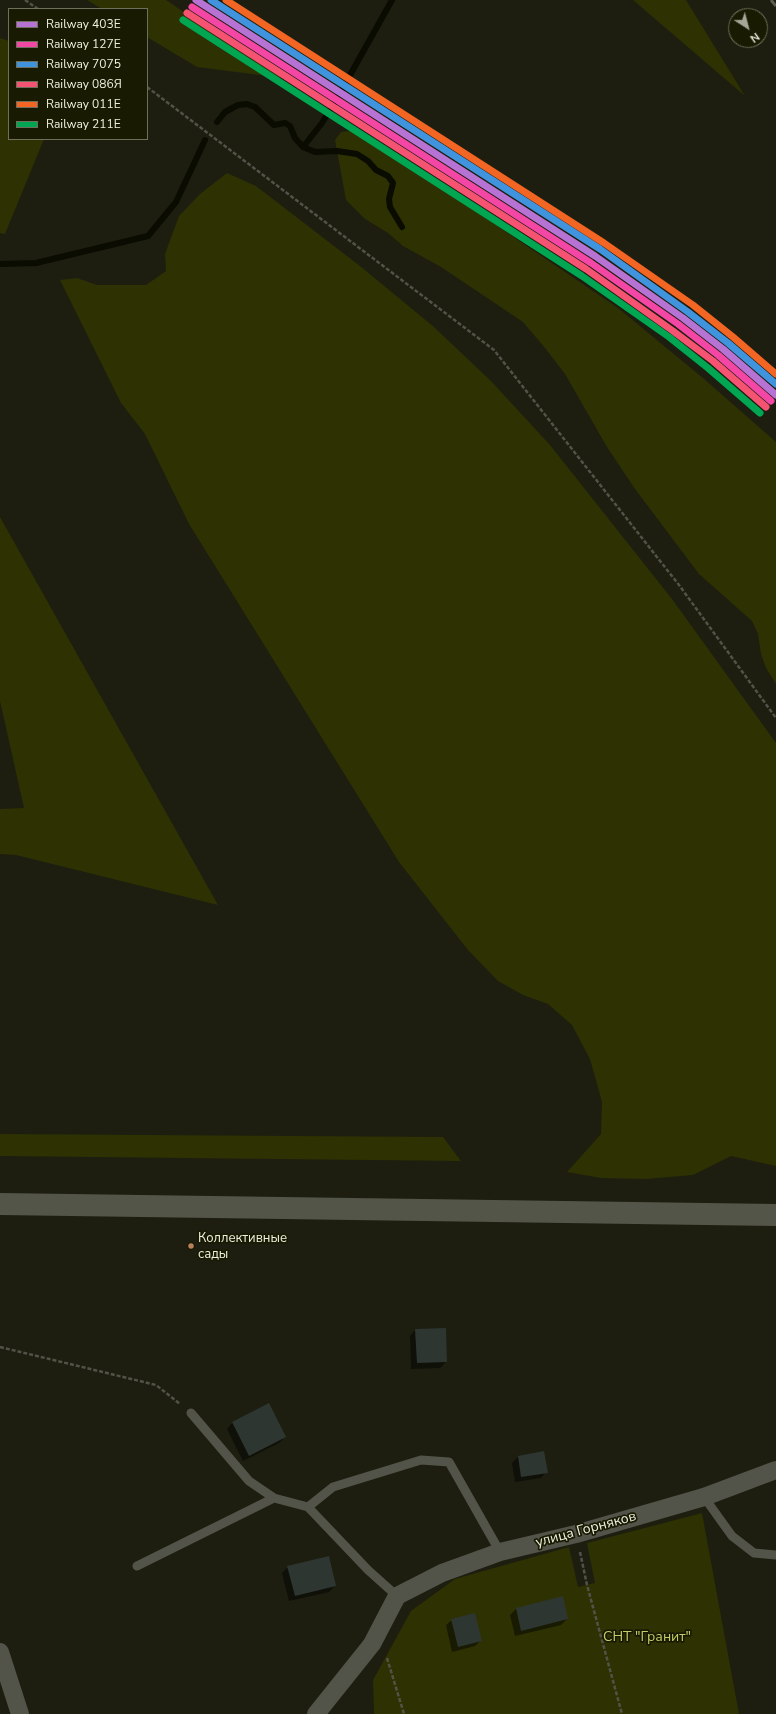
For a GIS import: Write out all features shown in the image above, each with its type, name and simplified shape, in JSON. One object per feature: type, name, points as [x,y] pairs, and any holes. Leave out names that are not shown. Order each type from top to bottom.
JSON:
[{"type":"main road","points":[[0,1204],[776,1215]]},
{"type":"street","name":"улица Горняков","points":[[397,1596],[442,1573],[500,1552],[576,1534],[704,1497],[776,1470]]},
{"type":"street","points":[[316,1714],[372,1644],[397,1596]]},
{"type":"street","points":[[0,1652],[20,1714]]},
{"type":"lane","points":[[191,1413],[250,1481],[274,1498],[308,1507],[368,1570],[397,1596]]},
{"type":"lane","points":[[308,1507],[333,1487],[421,1460],[449,1462],[500,1552]]},
{"type":"lane","points":[[704,1497],[732,1536],[754,1553],[776,1555]]},
{"type":"lane","points":[[137,1566],[274,1498]]},
{"type":"path","points":[[25,0],[37,8]]},
{"type":"path","points":[[148,88],[494,350],[680,585],[776,718]]},
{"type":"path","points":[[0,1347],[156,1385],[191,1413]]},
{"type":"path","points":[[576,1534],[587,1585],[622,1714]]},
{"type":"path","points":[[372,1644],[386,1655],[404,1714]]},
{"type":"green space","points":[[87,0],[166,0],[283,78],[197,67],[148,38],[148,8],[100,8]]},
{"type":"green space","points":[[633,0],[686,0],[745,96]]},
{"type":"green space","points":[[0,38],[8,41],[8,140],[44,140],[5,234],[0,233]]},
{"type":"green space","points":[[351,131],[371,140],[618,308],[703,378],[776,442],[776,684],[766,668],[761,654],[758,634],[752,621],[699,574],[635,489],[607,447],[565,374],[523,322],[441,267],[403,246],[388,233],[365,219],[346,200],[335,140],[341,132]]},
{"type":"green space","points":[[227,173],[256,186],[360,266],[434,327],[491,381],[550,445],[672,599],[776,743],[776,1166],[731,1156],[693,1175],[646,1179],[601,1178],[567,1172],[601,1134],[602,1102],[590,1059],[572,1025],[548,1004],[523,995],[498,981],[468,950],[399,862],[189,524],[145,434],[121,403],[60,280],[77,278],[97,285],[146,285],[166,271],[165,254],[179,216],[200,194]]},
{"type":"green space","points":[[0,517],[218,905],[16,855],[0,854],[0,809],[24,808],[0,701]]},
{"type":"green space","points":[[0,1134],[443,1137],[461,1161],[0,1156]]},
{"type":"green space","name":"СНТ \"Гранит\"","points":[[702,1513],[739,1714],[374,1714],[373,1680],[411,1611],[455,1579],[569,1547],[578,1587],[595,1583],[587,1543]]},
{"type":"building","points":[[446,1328],[447,1362],[417,1363],[415,1329]]},
{"type":"building","points":[[269,1403],[286,1437],[249,1456],[232,1422]]},
{"type":"building","points":[[544,1451],[548,1473],[521,1477],[518,1456]]},
{"type":"building","points":[[329,1556],[336,1586],[295,1596],[287,1566]]},
{"type":"building","points":[[563,1596],[568,1619],[521,1631],[516,1608]]},
{"type":"building","points":[[475,1613],[482,1641],[458,1647],[451,1619]]},
{"type":"waterway","points":[[303,147],[322,123],[335,102],[392,0]]},
{"type":"waterway","points":[[217,122],[225,112],[238,105],[247,104],[255,107],[274,125],[285,123],[290,126],[295,138],[303,147],[315,152],[337,151],[357,154],[368,161],[376,170],[388,176],[393,183],[389,199],[390,207],[402,227]]},
{"type":"waterway","points":[[0,264],[36,263],[148,236],[176,202],[205,140]]},
{"type":"railway","points":[[771,0],[776,6]]},
{"type":"rail line","name":"403Е","points":[[196,0],[595,256],[683,318],[723,349],[776,395]]},
{"type":"rail line","name":"7075","points":[[211,0],[600,249],[688,312],[728,343],[776,384]]},
{"type":"rail line","name":"011Е","points":[[226,0],[604,243],[693,305],[776,374]]},
{"type":"rail line","name":"127Е","points":[[192,7],[591,263],[678,324],[718,355],[771,401]]},
{"type":"rail line","name":"086Я","points":[[187,13],[586,269],[713,361],[766,407]]},
{"type":"rail line","name":"211Е","points":[[183,20],[582,276],[669,337],[708,368],[760,413]]},
{"type":"place","name":"Коллективные сады","points":[[191,1246]]}]
